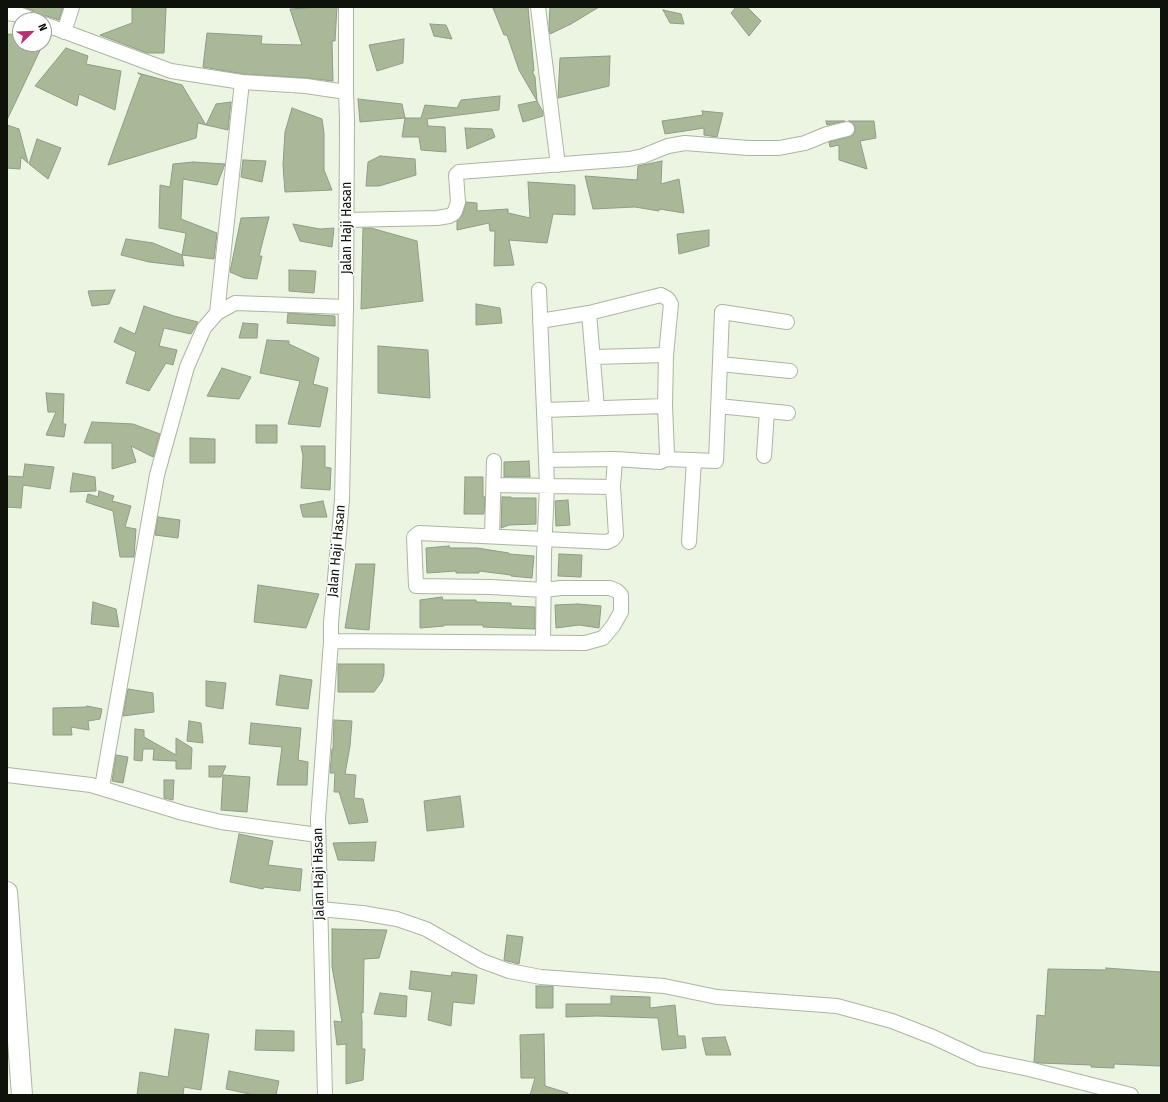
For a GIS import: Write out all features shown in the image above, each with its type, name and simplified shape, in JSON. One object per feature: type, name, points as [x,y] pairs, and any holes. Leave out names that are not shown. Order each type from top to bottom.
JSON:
[{"type":"street","points":[[64,32],[72,7]]},
{"type":"street","name":"Jalan Haji Hasan","points":[[325,1095],[318,835],[331,623],[342,500],[346,307],[346,7]]},
{"type":"street","points":[[538,7],[558,165]]},
{"type":"street","points":[[52,27],[171,72],[242,82],[306,86],[346,92]]},
{"type":"street","points":[[217,313],[242,82]]},
{"type":"street","points":[[346,220],[437,218],[449,216],[455,211],[458,202],[456,175],[459,172],[629,159],[643,156],[668,146],[685,143],[748,148],[779,148],[805,143],[827,134],[847,129]]},
{"type":"street","points":[[539,290],[547,486],[544,538],[542,642]]},
{"type":"street","points":[[540,321],[589,313],[661,295],[672,304],[666,355],[666,459]]},
{"type":"street","points":[[102,787],[157,475],[188,367],[204,328],[217,313],[235,303],[346,307]]},
{"type":"street","points":[[546,460],[615,459],[660,462],[666,459],[716,461],[722,312],[787,322]]},
{"type":"street","points":[[589,313],[597,408]]},
{"type":"street","points":[[593,357],[666,355]]},
{"type":"street","points":[[720,364],[790,371]]},
{"type":"street","points":[[544,410],[665,406]]},
{"type":"street","points":[[718,406],[788,413]]},
{"type":"street","points":[[764,456],[767,411]]},
{"type":"street","points":[[331,641],[585,643],[603,638],[613,626],[621,612],[621,595],[617,591],[610,588],[561,588],[544,590],[490,587],[416,586],[414,537],[419,532],[607,542],[613,540],[616,535],[613,487],[615,459]]},
{"type":"street","points":[[689,542],[694,460]]},
{"type":"street","points":[[492,536],[494,461]]},
{"type":"street","points":[[494,485],[613,487]]},
{"type":"street","points":[[7,774],[91,784],[183,813],[221,822],[318,835]]},
{"type":"street","points":[[7,892],[22,1095]]},
{"type":"street","points":[[320,909],[362,913],[397,919],[426,929],[482,961],[509,972],[541,977],[664,986],[717,997],[838,1006],[892,1021],[933,1037],[980,1059],[1029,1069],[1131,1095]]},
{"type":"building","points":[[24,7],[63,7],[59,20],[52,18],[52,12],[36,12]]},
{"type":"building","points":[[132,7],[166,8],[164,53],[147,53],[100,35],[132,23]]},
{"type":"building","points":[[337,7],[335,41],[332,41],[333,81],[243,74],[203,67],[207,33],[262,36],[261,44],[302,45],[290,9]]},
{"type":"building","points":[[528,7],[534,71],[532,71],[535,77],[537,101],[519,70],[507,35],[504,35],[493,8]]},
{"type":"building","points":[[550,7],[599,7],[571,24],[550,34]]},
{"type":"building","points":[[736,7],[747,7],[761,21],[749,36],[731,13]]},
{"type":"building","points":[[663,10],[681,14],[684,24],[670,23]]},
{"type":"building","points":[[430,24],[446,25],[452,39],[434,36]]},
{"type":"building","points":[[7,34],[12,34],[12,52],[39,52],[7,120]]},
{"type":"building","points":[[404,39],[403,63],[377,71],[369,45]]},
{"type":"building","points":[[66,48],[88,56],[86,64],[121,71],[115,110],[79,94],[77,106],[35,86]]},
{"type":"building","points":[[610,56],[609,86],[558,98],[560,58]]},
{"type":"building","points":[[138,73],[182,85],[206,125],[198,123],[196,138],[108,165],[140,77],[142,76]]},
{"type":"building","points":[[500,96],[499,110],[427,119],[428,126],[445,127],[446,152],[421,150],[419,137],[402,137],[405,118],[421,118],[425,105],[457,108],[461,100]]},
{"type":"building","points":[[358,99],[402,104],[405,118],[360,122]]},
{"type":"building","points":[[537,101],[543,112],[543,116],[523,122],[518,105]]},
{"type":"building","points":[[231,102],[228,130],[206,125],[216,104]]},
{"type":"building","points":[[292,108],[322,119],[324,133],[324,170],[332,190],[285,192],[283,165],[285,132]]},
{"type":"building","points":[[702,111],[723,113],[717,137],[704,135],[704,128],[665,134],[662,121],[703,115]]},
{"type":"building","points":[[826,121],[845,121],[827,125]]},
{"type":"building","points":[[849,121],[874,121],[876,138],[860,141],[867,169],[839,160],[839,145],[830,147],[829,142],[853,135],[855,127],[853,123]]},
{"type":"building","points":[[7,125],[19,129],[28,163],[21,157],[20,169],[7,168]]},
{"type":"building","points":[[465,128],[492,129],[495,137],[467,149]]},
{"type":"building","points":[[37,139],[61,148],[48,179],[29,164]]},
{"type":"building","points":[[380,156],[415,159],[416,175],[379,186],[366,186],[368,162]]},
{"type":"building","points":[[243,160],[266,161],[262,182],[241,177]]},
{"type":"building","points":[[662,161],[661,184],[679,179],[684,213],[635,207],[593,209],[585,176],[637,180],[638,166]]},
{"type":"building","points":[[193,162],[225,164],[217,185],[183,179],[181,219],[217,233],[214,259],[182,255],[186,233],[159,228],[160,185],[170,187],[173,164]]},
{"type":"building","points":[[528,182],[575,185],[575,215],[553,214],[547,243],[509,240],[514,265],[494,266],[495,231],[490,231],[489,223],[457,230],[457,221],[463,214],[466,202],[477,203],[477,211],[508,209],[508,213],[530,218]]},
{"type":"building","points":[[269,217],[259,256],[262,256],[257,279],[244,278],[230,272],[241,218]]},
{"type":"building","points":[[293,224],[320,229],[334,228],[332,247],[300,241]]},
{"type":"building","points":[[363,228],[371,228],[417,241],[423,301],[361,309]]},
{"type":"building","points":[[709,230],[709,246],[679,254],[677,234]]},
{"type":"building","points":[[126,239],[153,243],[182,255],[184,266],[149,262],[121,255]]},
{"type":"building","points":[[289,270],[316,271],[314,293],[289,291]]},
{"type":"building","points":[[115,290],[109,304],[92,306],[88,291]]},
{"type":"building","points":[[476,304],[500,308],[502,323],[476,325]]},
{"type":"building","points":[[144,306],[198,322],[191,334],[164,328],[159,346],[177,350],[173,365],[166,363],[149,391],[126,383],[136,352],[114,342],[120,327],[135,334]]},
{"type":"building","points":[[288,313],[335,316],[335,326],[287,323]]},
{"type":"building","points":[[243,323],[258,324],[257,338],[239,338]]},
{"type":"building","points":[[267,340],[289,341],[289,344],[319,358],[313,384],[328,388],[320,427],[288,424],[300,381],[260,373]]},
{"type":"building","points":[[378,346],[428,350],[430,398],[378,393]]},
{"type":"building","points":[[222,368],[251,377],[239,399],[207,396]]},
{"type":"building","points":[[46,393],[64,394],[63,424],[66,424],[64,437],[46,435],[56,412],[48,412]]},
{"type":"building","points":[[92,422],[133,424],[160,434],[153,457],[131,446],[136,462],[112,469],[112,443],[84,443]]},
{"type":"building","points":[[256,425],[277,425],[277,443],[256,443]]},
{"type":"building","points":[[190,438],[215,439],[215,463],[190,463]]},
{"type":"building","points":[[301,446],[325,446],[325,467],[331,468],[330,490],[301,488],[303,456]]},
{"type":"building","points":[[529,461],[530,477],[504,477],[504,462]]},
{"type":"building","points":[[25,464],[54,467],[50,489],[23,485],[21,508],[7,507],[7,476],[23,477]]},
{"type":"building","points":[[73,473],[95,477],[96,491],[70,492]]},
{"type":"building","points":[[465,477],[483,477],[483,497],[485,497],[484,514],[464,514]]},
{"type":"building","points":[[99,491],[114,496],[112,501],[131,506],[125,527],[136,529],[134,557],[120,557],[113,511],[86,502],[88,494],[98,497]]},
{"type":"building","points":[[502,497],[536,498],[536,524],[509,525],[501,528]]},
{"type":"building","points":[[568,500],[570,525],[556,526],[555,501]]},
{"type":"building","points":[[323,501],[327,517],[303,517],[300,505]]},
{"type":"building","points":[[158,517],[180,520],[178,538],[155,535]]},
{"type":"building","points":[[449,546],[450,548],[477,548],[509,554],[534,556],[532,578],[479,571],[479,573],[456,573],[456,571],[427,573],[426,548]]},
{"type":"building","points":[[559,554],[582,555],[581,577],[558,576]]},
{"type":"building","points":[[356,564],[375,564],[369,630],[345,628]]},
{"type":"building","points":[[258,585],[319,594],[306,628],[254,622]]},
{"type":"building","points":[[442,597],[443,600],[476,600],[476,602],[511,603],[511,606],[535,607],[535,629],[483,627],[483,625],[444,625],[420,628],[420,600]]},
{"type":"building","points":[[93,602],[116,609],[119,627],[91,624]]},
{"type":"building","points":[[578,604],[601,606],[599,628],[579,625],[556,628],[555,605]]},
{"type":"building","points":[[338,664],[384,664],[382,681],[374,692],[338,692]]},
{"type":"building","points":[[280,675],[312,680],[308,709],[276,705]]},
{"type":"building","points":[[206,681],[226,683],[223,709],[206,706]]},
{"type":"building","points":[[128,689],[153,693],[154,712],[123,716]]},
{"type":"building","points":[[87,706],[102,709],[100,719],[88,721],[89,730],[71,727],[72,735],[53,735],[53,708]]},
{"type":"building","points":[[334,720],[352,721],[350,746],[345,774],[356,775],[354,798],[363,799],[368,822],[349,824],[339,792],[334,792],[335,773],[330,773]]},
{"type":"building","points":[[189,721],[201,723],[203,743],[187,741]]},
{"type":"building","points":[[251,723],[301,728],[298,760],[308,762],[307,785],[277,785],[282,747],[249,744]]},
{"type":"building","points":[[135,729],[144,730],[144,737],[176,755],[176,738],[192,748],[191,769],[176,769],[176,761],[153,760],[154,749],[143,749],[142,761],[134,760]]},
{"type":"building","points":[[116,755],[128,757],[123,783],[112,781]]},
{"type":"building","points":[[209,766],[226,766],[221,777],[209,777]]},
{"type":"building","points":[[223,775],[250,777],[247,812],[221,810]]},
{"type":"building","points":[[164,780],[174,780],[173,800],[164,798]]},
{"type":"building","points":[[460,796],[464,827],[427,831],[424,801]]},
{"type":"building","points":[[239,834],[273,841],[268,865],[302,869],[300,891],[264,887],[263,889],[230,882]]},
{"type":"building","points":[[376,842],[374,861],[338,860],[333,843]]},
{"type":"building","points":[[332,929],[387,930],[379,958],[364,959],[363,1013],[361,1012],[362,1049],[365,1049],[363,1080],[346,1084],[346,1044],[337,1045],[334,1021],[342,1022],[332,967]]},
{"type":"building","points":[[507,935],[523,937],[519,964],[504,960]]},
{"type":"building","points":[[1106,968],[1161,972],[1161,1066],[1114,1064],[1114,1068],[1091,1067],[1091,1065],[1034,1062],[1037,1015],[1045,1016],[1048,969],[1106,970]]},
{"type":"building","points":[[411,971],[451,976],[452,972],[477,975],[474,1004],[453,1002],[451,1026],[428,1020],[432,992],[409,989]]},
{"type":"building","points":[[536,986],[553,986],[553,1008],[536,1008]]},
{"type":"building","points":[[380,993],[407,996],[406,1017],[374,1014]]},
{"type":"building","points":[[611,996],[650,997],[650,1008],[675,1005],[678,1036],[685,1036],[686,1048],[662,1050],[658,1018],[597,1016],[566,1017],[566,1004],[611,1004]]},
{"type":"building","points":[[175,1029],[209,1034],[201,1090],[184,1087],[183,1095],[137,1095],[140,1072],[168,1077]]},
{"type":"building","points":[[256,1030],[294,1031],[294,1051],[255,1050]]},
{"type":"building","points":[[544,1034],[545,1086],[568,1093],[568,1095],[530,1095],[535,1078],[521,1078],[520,1035]]},
{"type":"building","points":[[725,1037],[731,1055],[706,1055],[702,1038]]},
{"type":"building","points":[[229,1071],[279,1081],[276,1095],[254,1095],[226,1089]]}]
